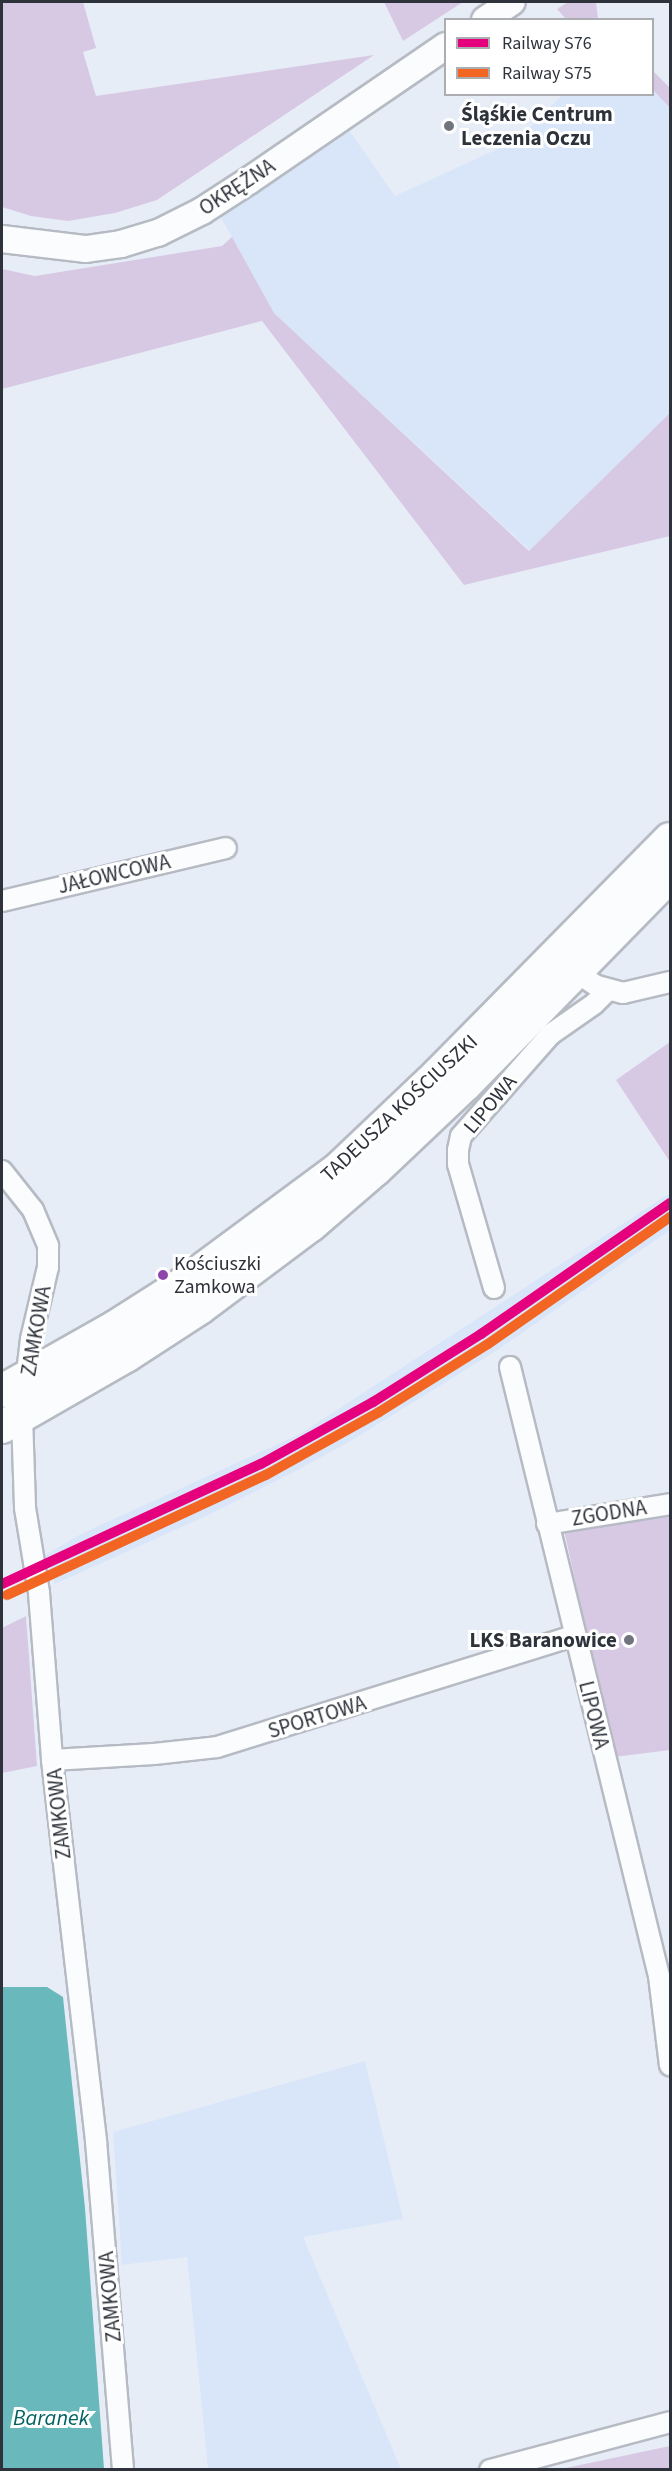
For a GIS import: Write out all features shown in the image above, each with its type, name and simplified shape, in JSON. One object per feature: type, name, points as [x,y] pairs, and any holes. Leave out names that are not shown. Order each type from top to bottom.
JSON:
[{"type":"main road","name":"TADEUSZA KOŚCIUSZKI","points":[[14,1384],[116,1328],[184,1283],[338,1169],[438,1074],[670,839]]},
{"type":"main road","name":"TADEUSZA KOŚCIUSZKI","points":[[12,1422],[126,1356],[201,1308],[311,1225],[376,1169],[466,1084],[670,876]]},
{"type":"street","points":[[488,18],[512,2]]},
{"type":"street","name":"OKRĘŻNA","points":[[2,239],[86,249],[121,244],[158,233],[202,211],[250,180],[444,47]]},
{"type":"street","name":"JAŁOWCOWA","points":[[2,901],[226,848]]},
{"type":"street","points":[[576,972],[608,990],[623,993],[670,982]]},
{"type":"street","name":"LIPOWA","points":[[494,1288],[458,1164],[461,1136],[551,1034],[594,1004],[608,990]]},
{"type":"street","name":"ZAMKOWA","points":[[3,1173],[33,1210],[48,1246],[48,1266],[14,1384],[12,1422],[39,1593],[52,1760],[96,2140],[123,2469]]},
{"type":"street","name":"LIPOWA","points":[[510,1367],[659,1976],[670,2065]]},
{"type":"street","name":"ZGODNA","points":[[547,1524],[670,1504]]},
{"type":"street","name":"SPORTOWA","points":[[52,1760],[154,1754],[217,1747],[574,1636]]},
{"type":"street","points":[[490,2469],[670,2422]]},
{"type":"shaded area","points":[[2,2],[83,2],[96,48],[83,52],[96,96],[374,55],[157,200],[115,213],[68,221],[31,216],[2,207]]},
{"type":"shaded area","points":[[384,2],[463,2],[403,41]]},
{"type":"shaded area","points":[[568,2],[596,2],[598,18],[565,18],[557,9]]},
{"type":"shaded area","points":[[654,72],[670,88],[670,108],[654,91]]},
{"type":"shaded area","points":[[654,91],[670,108],[670,418],[537,557],[274,313],[218,212],[344,123],[395,196],[517,140],[561,96],[654,96]]},
{"type":"shaded area","points":[[232,237],[274,313],[529,551],[670,413],[670,536],[464,585],[262,321],[2,389],[2,269],[35,276],[222,246]]},
{"type":"shaded area","points":[[670,1042],[670,1162],[616,1080]]},
{"type":"shaded area","points":[[670,1193],[670,1230],[496,1351],[349,1442],[288,1475],[204,1517],[55,1584],[45,1555],[81,1534],[300,1434]]},
{"type":"shaded area","name":"LKS Baranowice","points":[[670,1515],[670,1750],[614,1757],[564,1530]]},
{"type":"shaded area","points":[[26,1616],[37,1766],[2,1773],[2,1628]]},
{"type":"shaded area","points":[[365,2061],[403,2219],[303,2237],[401,2469],[208,2469],[187,2257],[122,2265],[113,2132]]},
{"type":"shaded area","points":[[670,2446],[670,2469],[561,2469]]},
{"type":"water","name":"Baranek","points":[[2,1987],[47,1987],[63,1997],[85,2208],[104,2469],[2,2469]]},
{"type":"rail line","name":"S76","points":[[2,1584],[261,1464],[373,1402],[481,1334],[670,1203]]},
{"type":"rail line","name":"S75","points":[[7,1595],[266,1475],[379,1412],[488,1344],[670,1217]]},
{"type":"place","name":"Śląśkie Centrum Leczenia Oczu","points":[[449,126]]},
{"type":"place","name":"Kościuszki Zamkowa","points":[[163,1275]]},
{"type":"place","name":"LKS Baranowice","points":[[629,1640]]}]
